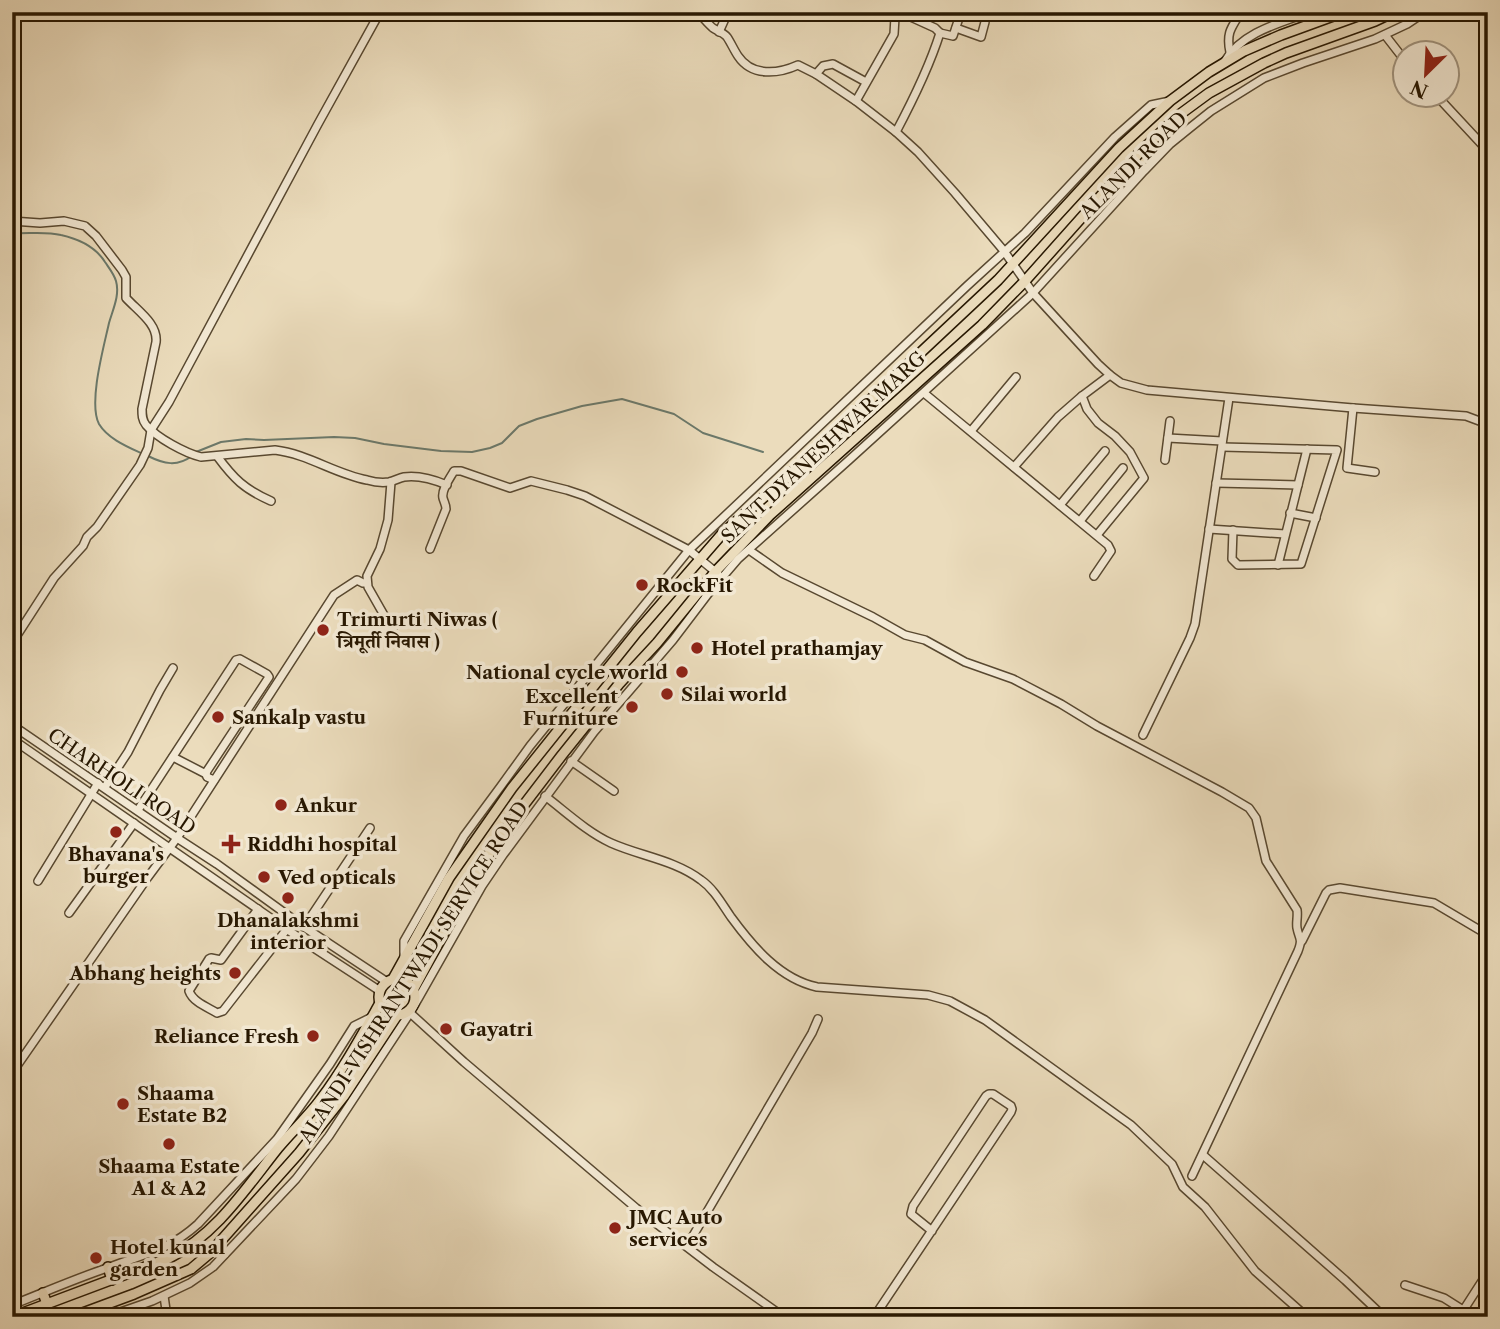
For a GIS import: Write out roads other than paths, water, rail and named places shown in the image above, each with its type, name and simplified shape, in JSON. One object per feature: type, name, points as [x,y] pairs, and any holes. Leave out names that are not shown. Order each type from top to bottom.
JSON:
[{"type":"main road","name":"SANT DYANESHWAR MARG","points":[[697,561],[730,526],[805,461],[998,280],[1119,148],[1170,101],[1225,61],[1260,44],[1344,12]]},
{"type":"main road","name":"SANT DYANESHWAR MARG","points":[[405,1012],[414,1000],[413,990],[478,870],[510,823],[611,694],[770,515],[982,325],[1156,135],[1179,115],[1240,75],[1286,53],[1394,12]]},
{"type":"main road","points":[[12,1317],[169,1258],[187,1250],[211,1230],[321,1099],[372,1017],[380,1003],[380,991],[404,958],[449,877],[512,788],[697,561]]},
{"type":"main road","points":[[390,980],[404,981],[413,990]]},
{"type":"main road","points":[[380,1003],[387,1012],[405,1012]]},
{"type":"main road","points":[[72,1317],[191,1269],[210,1253],[299,1153],[405,1012]]},
{"type":"main road","points":[[108,1267],[112,1280]]},
{"type":"main road","points":[[43,1293],[47,1304]]},
{"type":"street","points":[[12,643],[54,578],[83,546],[140,465],[148,448],[151,430],[169,402],[380,12]]},
{"type":"street","points":[[697,12],[726,35],[738,57],[747,66],[770,73],[798,65],[856,102],[896,132],[918,152],[1004,251],[1032,293],[1110,375],[1121,383],[1147,390],[1229,398],[1466,416],[1488,427]]},
{"type":"street","points":[[719,32],[728,12]]},
{"type":"street","points":[[856,102],[894,34],[895,17],[899,13],[940,33],[953,36],[961,12]]},
{"type":"street","points":[[1230,52],[1230,30],[1241,12]]},
{"type":"street","points":[[1225,61],[1236,46],[1253,35],[1310,12]]},
{"type":"street","name":"ALANDI ROAD","points":[[924,393],[1032,293],[1170,144],[1211,111],[1264,78],[1385,35],[1425,12]]},
{"type":"street","points":[[956,27],[981,37],[985,22]]},
{"type":"street","points":[[896,132],[926,72],[940,33]]},
{"type":"street","points":[[1385,35],[1392,44]]},
{"type":"street","points":[[816,75],[823,66],[833,64],[866,82]]},
{"type":"street","name":"ALANDI ROAD","points":[[1004,251],[1025,233],[1115,136],[1144,109],[1160,101],[1170,101]]},
{"type":"street","points":[[1448,108],[1488,151]]},
{"type":"street","points":[[12,221],[64,221],[85,226],[118,263],[126,277],[126,298],[156,332],[142,418],[151,430],[172,444],[193,455],[283,451],[307,457],[354,477],[379,482],[416,477],[447,485]]},
{"type":"street","name":"ALANDI-VISHRANTWADI SERVICE ROAD","points":[[404,958],[404,941],[464,836],[530,746],[689,550],[1004,251]]},
{"type":"street","points":[[1014,467],[1058,417],[1110,375]]},
{"type":"street","points":[[971,431],[1016,377]]},
{"type":"street","points":[[924,393],[1111,548],[1094,576]]},
{"type":"street","name":"ALANDI-VISHRANTWADI SERVICE ROAD","points":[[106,1317],[164,1296],[213,1267],[296,1179],[329,1136],[503,855],[571,761],[673,640],[708,594],[718,575],[924,393]]},
{"type":"street","points":[[1082,396],[1087,409],[1098,423],[1130,452],[1144,478],[1097,535]]},
{"type":"street","points":[[1143,735],[1195,624],[1229,398]]},
{"type":"street","points":[[1353,408],[1347,468],[1375,472]]},
{"type":"street","points":[[1165,460],[1170,421]]},
{"type":"street","points":[[1168,438],[1222,444],[1337,450],[1301,565],[1243,566],[1234,563],[1233,530]]},
{"type":"street","points":[[1278,565],[1307,449]]},
{"type":"street","points":[[1060,505],[1105,450]]},
{"type":"street","points":[[217,456],[245,488],[271,501]]},
{"type":"street","points":[[1080,521],[1123,468]]},
{"type":"street","points":[[430,549],[447,506],[443,495],[456,471],[510,488],[527,481],[551,485],[584,496],[689,550],[697,561],[718,575]]},
{"type":"street","points":[[391,482],[388,520],[380,549],[367,576],[367,583],[393,631]]},
{"type":"street","points":[[1216,483],[1298,485]]},
{"type":"street","points":[[1290,513],[1316,518]]},
{"type":"street","points":[[1209,529],[1285,534]]},
{"type":"street","points":[[749,550],[782,573],[905,635],[925,640],[965,662],[1013,679],[1249,808],[1256,818],[1266,861],[1297,910],[1300,945]]},
{"type":"street","points":[[12,1073],[177,838],[334,595],[357,580],[367,583]]},
{"type":"street","points":[[138,810],[236,660],[240,659],[269,677],[206,774]]},
{"type":"street","points":[[38,881],[92,794],[128,752],[173,668]]},
{"type":"street","name":"CHARHOLI ROAD","points":[[12,725],[227,871],[304,928],[390,980]]},
{"type":"street","name":"CHARHOLI ROAD","points":[[12,739],[380,991]]},
{"type":"street","points":[[173,757],[215,780]]},
{"type":"street","points":[[571,761],[614,791]]},
{"type":"street","points":[[545,796],[605,839],[676,866],[702,880],[718,897],[740,929],[780,971],[792,979],[817,987],[940,997],[985,1020],[1131,1125],[1172,1164],[1183,1187],[1205,1207],[1255,1271],[1307,1317]]},
{"type":"street","points":[[69,913],[134,823]]},
{"type":"street","points":[[304,928],[370,828]]},
{"type":"street","points":[[1192,1176],[1300,945],[1329,890],[1340,888],[1434,903],[1488,935]]},
{"type":"street","points":[[258,909],[221,960],[209,959],[189,991],[191,996],[217,1013],[223,1011],[287,929]]},
{"type":"street","points":[[331,959],[338,950]]},
{"type":"street","points":[[405,1012],[629,1202],[713,1267],[784,1317]]},
{"type":"street","name":"ALANDI-VISHRANTWADI SERVICE ROAD","points":[[12,1305],[143,1256],[185,1237],[281,1134],[354,1026],[372,1017]]},
{"type":"street","points":[[687,1246],[818,1019]]},
{"type":"street","points":[[874,1317],[932,1231],[1012,1112],[1011,1106],[993,1094],[986,1096],[911,1211],[913,1218],[932,1231]]},
{"type":"street","points":[[1203,1155],[1384,1317]]},
{"type":"street","points":[[1405,1285],[1444,1298],[1461,1313],[1488,1272]]},
{"type":"street","points":[[164,1296],[167,1317]]},
{"type":"waterway","points":[[12,233],[55,234],[80,241],[101,256],[113,273],[117,297],[98,374],[96,415],[99,424],[108,434],[143,454]]},
{"type":"waterway","points":[[196,452],[221,442],[246,439],[334,437],[441,451],[472,452],[502,443],[519,426],[537,419],[582,406],[622,399],[674,414],[703,433],[763,452]]},
{"type":"waterway","points":[[148,456],[170,463],[181,462],[192,456]]},
{"type":"place","name":"RockFit","points":[[642,585]]},
{"type":"place","name":"Trimurti Niwas ( त्रिमूर्ती निवास )","points":[[323,630]]},
{"type":"place","name":"Hotel prathamjay","points":[[697,648]]},
{"type":"place","name":"National cycle world","points":[[682,672]]},
{"type":"place","name":"Silai world","points":[[667,694]]},
{"type":"place","name":"Excellent Furniture","points":[[632,707]]},
{"type":"place","name":"Sankalp vastu","points":[[218,717]]},
{"type":"place","name":"Ankur","points":[[281,805]]},
{"type":"place","name":"Bhavana's burger","points":[[116,832]]},
{"type":"place","name":"Riddhi hospital","points":[[231,844]]},
{"type":"place","name":"Ved opticals","points":[[264,877]]},
{"type":"place","name":"Dhanalakshmi interior","points":[[288,898]]},
{"type":"place","name":"Abhang heights","points":[[235,973]]},
{"type":"place","name":"Gayatri","points":[[446,1029]]},
{"type":"place","name":"Reliance Fresh","points":[[313,1036]]},
{"type":"place","name":"Shaama Estate B2","points":[[123,1104]]},
{"type":"place","name":"Shaama Estate A1 & A2","points":[[169,1144]]},
{"type":"place","name":"JMC Auto services","points":[[615,1228]]},
{"type":"place","name":"Hotel kunal garden","points":[[96,1258]]}]
